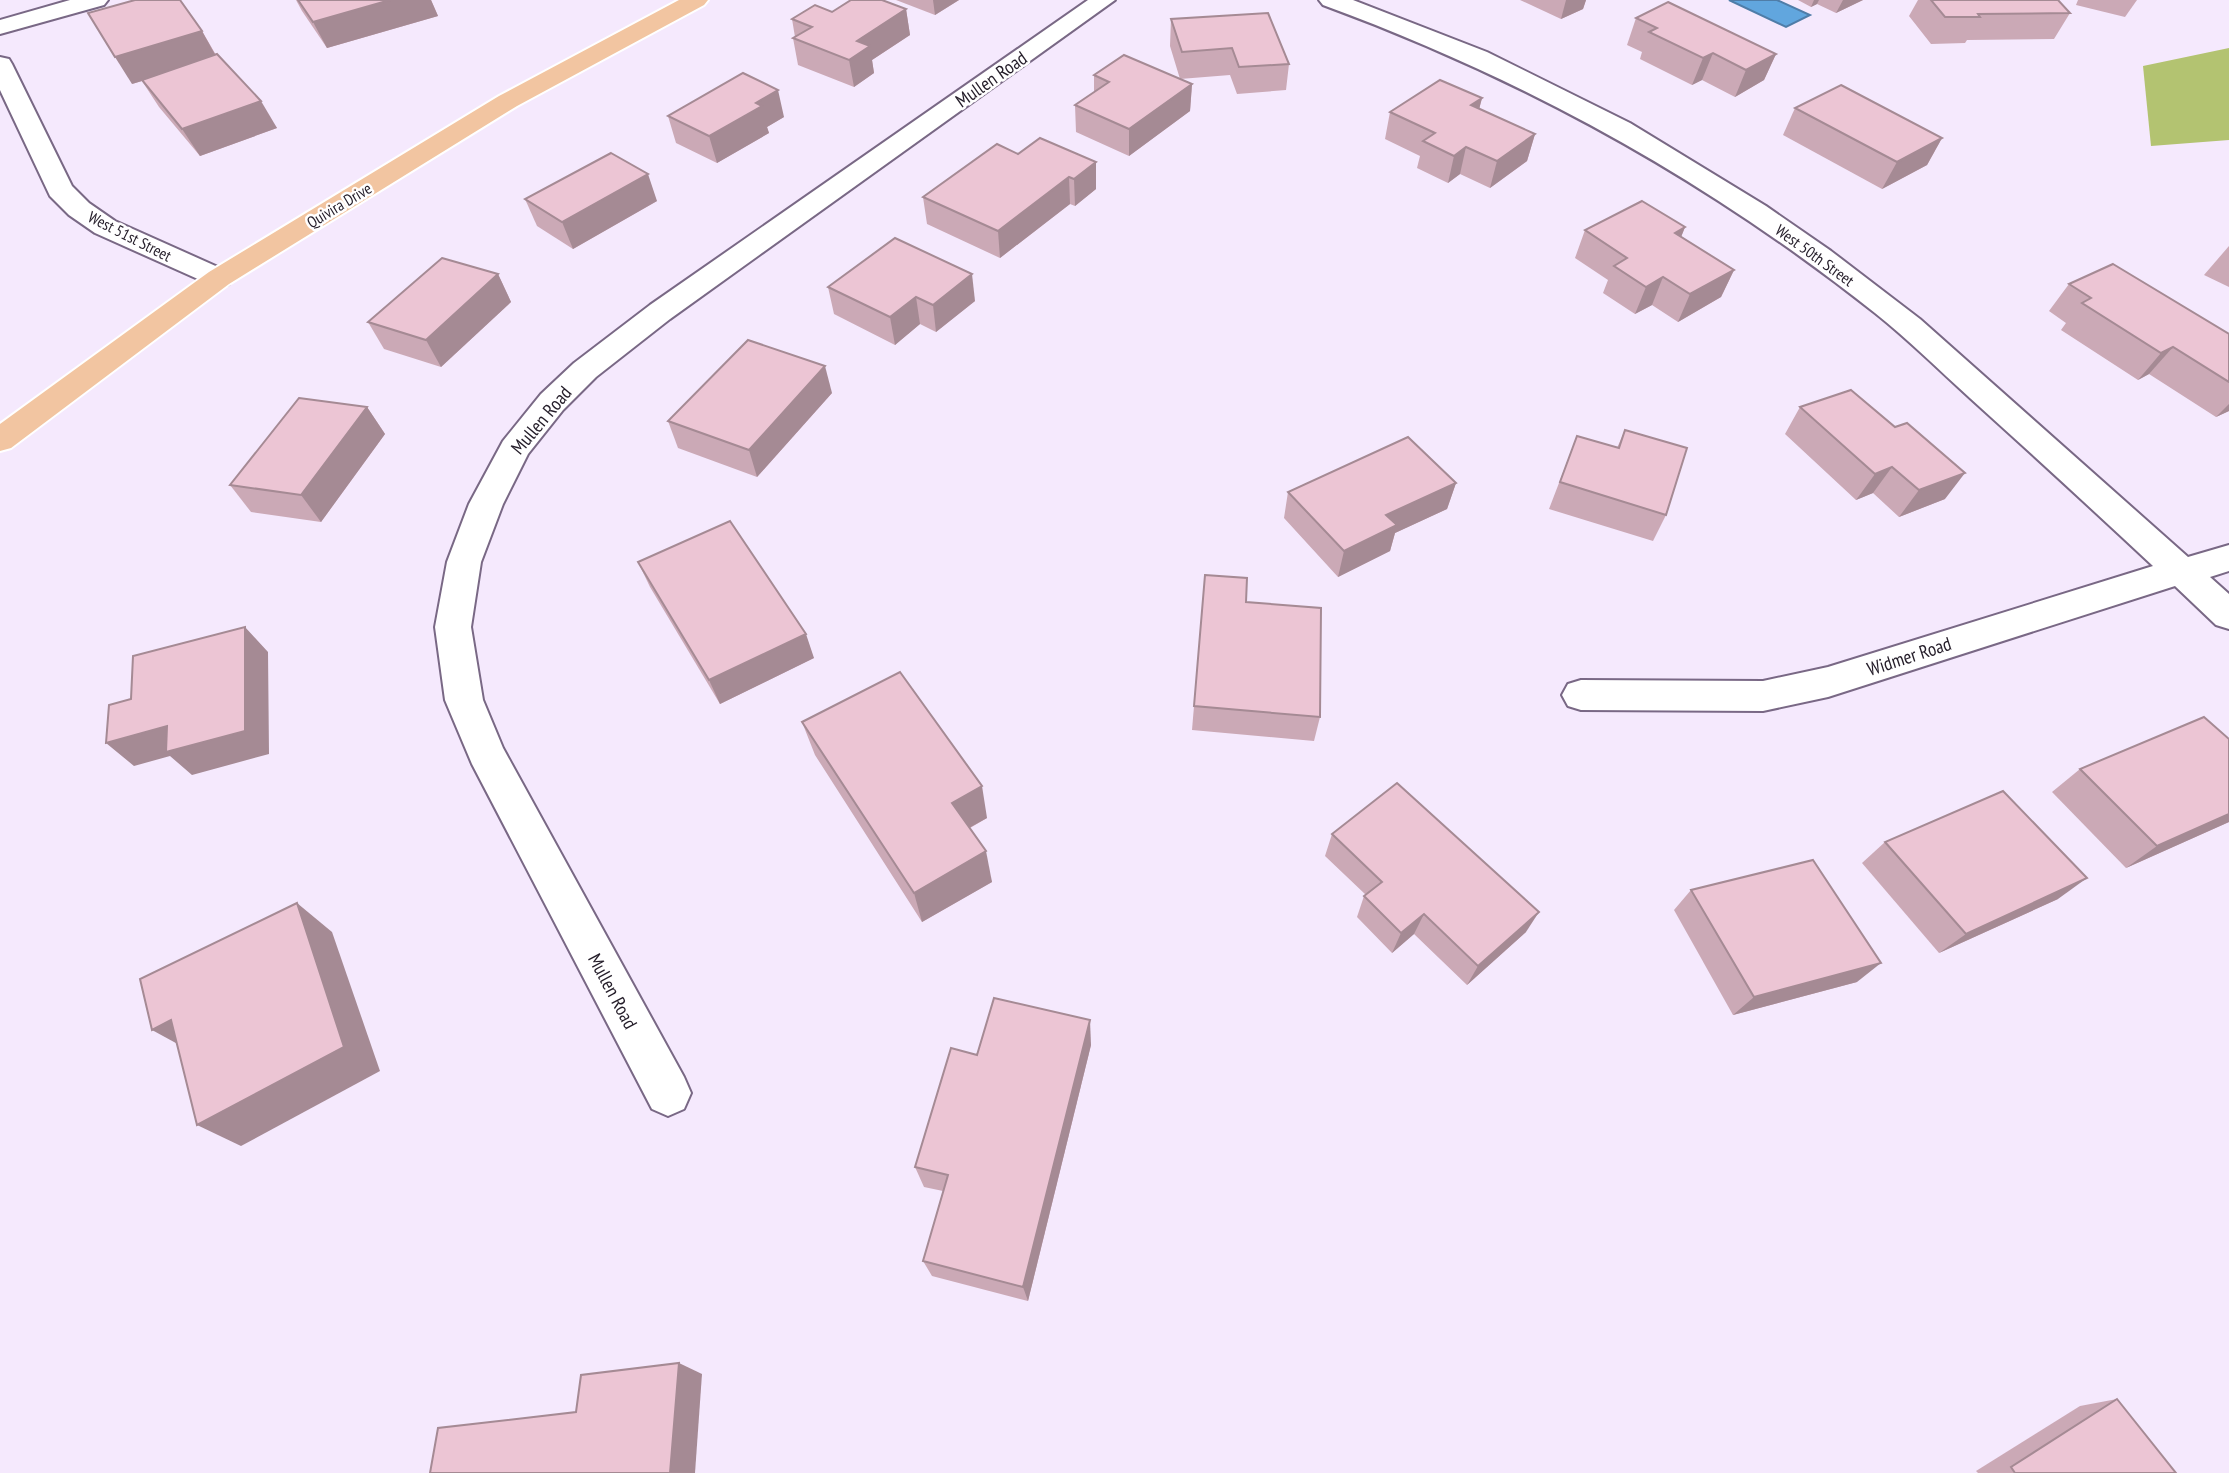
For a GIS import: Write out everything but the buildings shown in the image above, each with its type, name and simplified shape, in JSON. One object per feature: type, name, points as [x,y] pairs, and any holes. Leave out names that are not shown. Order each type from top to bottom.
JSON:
[{"type":"main road","name":"Quivira Drive","points":[[0,440],[219,278],[508,101],[696,0]]},
{"type":"street","points":[[0,27],[96,0]]},
{"type":"street","name":"Mullen Road","points":[[668,1093],[486,753],[464,700],[453,626],[464,562],[486,504],[514,449],[552,402],[585,370],[660,312],[1103,0]]},
{"type":"street","name":"West 50th Street","points":[[1332,0],[1457,48],[1562,96],[1671,158],[1775,226],[1885,306],[2229,615]]},
{"type":"street","name":"West 51st Street","points":[[0,64],[60,190],[79,209],[106,227],[219,278]]},
{"type":"street","name":"Widmer Road","points":[[1580,695],[1763,696],[1828,682],[2229,558]]},
{"type":"green space","points":[[2229,48],[2229,140],[2151,146],[2143,66]]},
{"type":"water","points":[[1729,0],[1777,0],[1810,15],[1786,27]]}]
